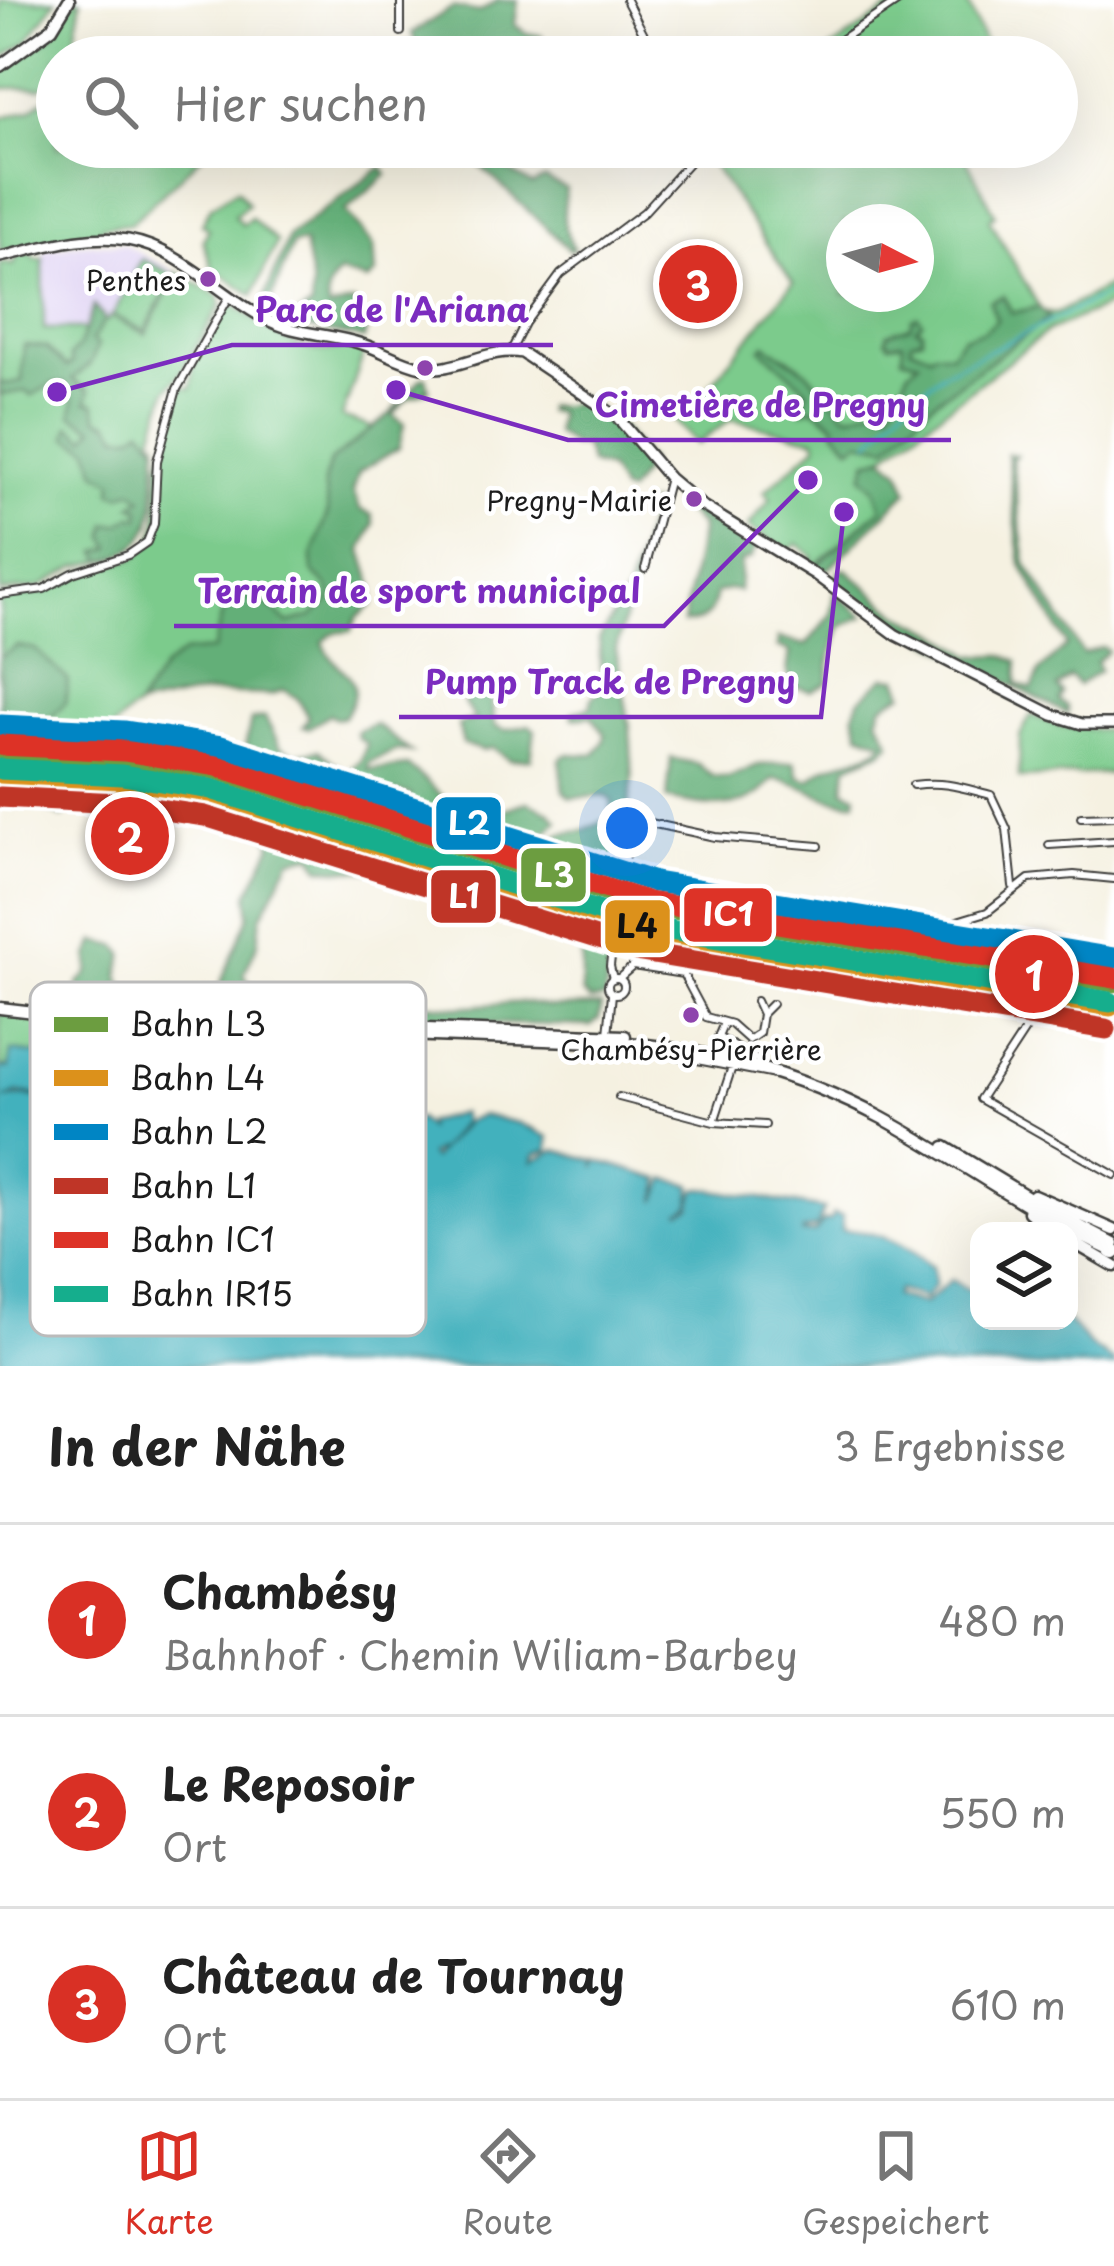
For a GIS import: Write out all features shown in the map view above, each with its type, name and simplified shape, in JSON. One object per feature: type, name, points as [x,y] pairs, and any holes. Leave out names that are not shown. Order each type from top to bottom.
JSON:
[{"type":"main road","points":[[42,36],[52,28],[66,0]]},
{"type":"main road","points":[[0,66],[36,40]]},
{"type":"main road","points":[[0,1004],[30,1007]]},
{"type":"main road","points":[[0,1004],[30,1008]]},
{"type":"main road","points":[[426,1028],[591,1034],[705,1053],[779,1074],[869,1112],[1114,1248]]},
{"type":"main road","points":[[426,1033],[679,1042],[758,1060],[859,1099],[1014,1193],[1112,1227]]},
{"type":"main road","points":[[1014,1193],[1045,1222]]},
{"type":"main road","points":[[1078,1245],[1114,1266]]},
{"type":"street","points":[[401,0],[401,32]]},
{"type":"street","points":[[626,0],[645,36]]},
{"type":"street","points":[[846,36],[900,0]]},
{"type":"street","points":[[511,351],[524,323],[561,274],[644,212],[684,168]]},
{"type":"street","points":[[0,257],[62,242],[123,239],[167,256],[282,327],[360,343],[423,368],[511,351],[528,357],[617,417],[669,478],[701,505],[814,574],[896,635],[1053,715],[1082,724],[1114,724]]},
{"type":"street","points":[[0,595],[44,589],[73,573],[128,555],[147,542],[154,524],[158,461],[178,388],[230,295]]},
{"type":"street","points":[[645,569],[669,478]]},
{"type":"street","points":[[913,785],[946,782],[991,795],[1007,829],[1013,889]]},
{"type":"street","points":[[1081,818],[1114,815]]},
{"type":"street","points":[[819,846],[715,837],[632,819],[621,885],[914,934],[987,912],[1023,881],[1074,875],[1114,879]]},
{"type":"street","points":[[1049,845],[1114,841]]},
{"type":"street","points":[[612,994],[624,989],[610,964],[617,902]]},
{"type":"street","points":[[607,1038],[612,994],[608,985],[633,966],[683,974],[706,1017],[731,1024],[746,1039],[758,1036],[762,1014],[756,1000]]},
{"type":"street","points":[[762,1014],[772,1004]]},
{"type":"street","points":[[1114,1035],[1037,1012],[980,1099],[1114,1175]]},
{"type":"street","points":[[591,1034],[609,1016]]},
{"type":"street","points":[[724,1023],[718,1037],[758,1060]]},
{"type":"street","points":[[628,1043],[769,1077],[779,1074]]},
{"type":"street","points":[[714,1122],[732,1066]]},
{"type":"street","points":[[619,1097],[714,1122],[765,1126]]},
{"type":"shaded area","points":[[123,244],[177,272],[146,334],[108,321],[91,329],[43,329],[44,250]]},
{"type":"shaded area","points":[[0,729],[135,737],[211,750],[334,785],[641,891],[1114,970],[1114,995],[1045,990],[1045,986],[927,966],[841,945],[619,910],[619,901],[298,796],[158,762],[0,757]]},
{"type":"green space","points":[[0,0],[56,0],[26,43],[0,59]]},
{"type":"green space","points":[[75,0],[81,0],[75,36],[52,36]]},
{"type":"green space","points":[[498,0],[518,0],[515,25],[542,36],[412,33],[453,7],[480,12]]},
{"type":"green space","points":[[903,0],[966,0],[982,36],[850,36]]},
{"type":"green space","points":[[36,47],[36,88],[0,88],[0,71]]},
{"type":"green space","points":[[36,106],[36,168],[189,168],[130,224],[102,226],[102,234],[0,252],[0,118]]},
{"type":"green space","points":[[383,168],[387,175],[345,211],[374,246],[376,274],[368,281],[340,273],[328,294],[329,309],[354,302],[357,314],[353,321],[368,323],[364,339],[294,326],[300,313],[311,307],[304,243],[293,244],[267,311],[261,306],[289,236]]},
{"type":"green space","points":[[482,168],[504,168],[532,185],[545,179],[566,189],[564,220],[571,251]]},
{"type":"green space","points":[[715,168],[971,168],[995,214],[989,219],[1039,307],[1012,313],[1003,296],[990,301],[998,319],[984,331],[963,337],[952,353],[931,355],[911,347],[910,326],[889,333],[920,361],[890,410],[873,407],[845,413],[797,364],[762,349],[802,383],[813,408],[835,424],[835,430],[888,446],[932,403],[1048,318],[1047,313],[1055,314],[1114,283],[1114,303],[1048,331],[884,456],[867,461],[882,508],[813,567],[809,564],[813,557],[798,544],[787,551],[748,527],[771,498],[764,492],[817,445],[815,439],[731,419],[697,444],[673,419],[708,388],[793,283]]},
{"type":"green space","points":[[237,189],[248,204],[234,216],[243,225],[251,218],[277,242],[253,295],[212,268],[203,240],[209,229],[202,224],[211,206]]},
{"type":"green space","points":[[32,253],[35,259],[43,258],[44,329],[91,329],[98,318],[108,321],[110,316],[146,334],[177,272],[219,296],[221,304],[167,390],[153,436],[158,441],[151,525],[115,558],[76,567],[40,587],[0,592],[0,262],[14,265],[17,256]]},
{"type":"green space","points":[[142,259],[174,275],[145,331],[113,315]]},
{"type":"green space","points":[[1003,296],[1012,313],[1039,307],[1049,318],[932,403],[888,446],[860,441],[851,447],[835,430],[835,423],[813,408],[802,411],[808,390],[762,349],[765,344],[805,370],[845,413],[873,407],[890,410],[908,372],[919,361],[902,357],[903,342],[890,344],[888,333],[910,326],[918,316],[922,322],[916,328],[922,330],[922,338],[911,341],[911,347],[931,355],[951,353],[963,337],[997,320],[990,302]]},
{"type":"green space","points":[[234,305],[302,347],[365,350],[342,417],[374,428],[349,448],[333,614],[151,701],[129,713],[106,736],[0,729],[0,597],[44,592],[80,572],[134,558],[150,544],[157,526],[160,465],[181,387],[191,388],[194,360],[226,306]]},
{"type":"green space","points":[[94,306],[105,319],[92,341],[98,345],[90,365],[72,379],[89,391],[87,402],[94,403],[98,418],[110,423],[119,435],[133,435],[142,428],[158,446],[147,531],[124,553],[104,561],[98,552],[111,548],[105,536],[108,524],[140,518],[140,508],[132,505],[142,498],[133,490],[121,495],[112,492],[113,481],[97,472],[89,448],[67,437],[70,426],[86,438],[94,428],[72,415],[74,402],[66,384],[54,383],[31,396],[25,391],[0,395],[0,382],[22,381],[24,345],[46,347],[66,367],[72,363],[70,356],[79,346]]},
{"type":"green space","points":[[426,377],[429,390],[407,399],[393,415],[404,424],[399,448],[359,472],[353,491],[360,509],[372,515],[374,524],[362,550],[374,589],[373,604],[351,631],[333,633],[323,642],[353,683],[352,702],[344,717],[329,714],[303,727],[309,718],[297,698],[283,690],[271,695],[207,693],[137,707],[164,667],[183,653],[213,650],[222,614],[240,597],[266,602],[288,623],[312,617],[331,598],[328,587],[313,572],[312,557],[328,512],[324,482],[330,462],[390,414]]},
{"type":"green space","points":[[579,396],[618,423],[649,462],[628,493],[621,491],[608,469],[590,464],[584,446],[572,445],[555,433],[558,413],[546,407],[579,403]]},
{"type":"green space","points":[[1007,454],[1016,455],[1012,460],[1026,563],[1083,654],[1103,647],[1108,651],[1096,662],[1100,671],[1078,685],[1070,677],[1057,687],[1067,714],[900,626],[836,582],[839,571],[846,569],[897,613],[973,656],[1003,655],[1018,661],[1017,684],[1032,689],[1040,671],[1067,645],[1021,564]]},
{"type":"green space","points":[[884,456],[901,471],[908,491],[830,568],[822,572],[814,568],[882,508],[875,488],[863,476],[868,461]]},
{"type":"green space","points":[[669,488],[707,521],[728,533],[732,528],[757,544],[751,558],[741,562],[739,591],[716,593],[707,616],[691,623],[683,623],[701,527],[673,499]]},
{"type":"green space","points":[[648,503],[656,505],[616,649],[630,727],[633,779],[618,872],[588,855],[552,844],[559,834],[581,831],[611,817],[612,801],[606,796],[570,798],[564,792],[560,759],[568,754],[594,755],[604,741],[605,734],[591,716],[573,718],[572,713],[591,706],[602,685],[599,639],[627,591],[647,527]]},
{"type":"green space","points":[[835,593],[864,616],[841,627],[828,682],[811,691],[793,686],[787,671],[790,652],[777,647],[778,638],[806,645],[831,615]]},
{"type":"green space","points":[[17,646],[35,649],[68,680],[65,703],[50,719],[0,719],[0,657]]},
{"type":"green space","points":[[885,677],[898,678],[904,693],[883,705],[878,718],[891,743],[847,766],[844,790],[857,795],[856,801],[836,800],[773,779],[751,798],[724,806],[667,799],[671,758],[728,778],[758,765],[795,762],[799,776],[810,780],[828,767],[870,753],[884,742],[860,733],[854,714],[859,700]]},
{"type":"green space","points":[[476,683],[489,686],[495,726],[505,730],[529,725],[535,730],[531,759],[510,760],[493,748],[463,744],[458,725],[475,719],[464,703],[465,691]]},
{"type":"green space","points":[[1031,715],[1060,726],[1114,731],[1114,773],[1019,778],[1020,736]]},
{"type":"green space","points":[[265,717],[280,747],[296,754],[318,750],[347,773],[361,760],[367,744],[356,732],[375,724],[411,752],[397,750],[369,763],[368,770],[407,766],[469,812],[492,813],[528,802],[558,821],[541,837],[537,851],[408,803],[411,795],[363,791],[300,763],[245,747],[251,720]]},
{"type":"green space","points":[[114,758],[125,761],[118,767],[110,795],[78,796],[63,817],[0,789],[0,763],[108,763]]},
{"type":"green space","points":[[131,761],[206,775],[266,793],[614,905],[611,926],[585,925],[436,874],[321,868],[313,855],[291,859],[261,917],[258,943],[244,974],[248,982],[221,982],[249,916],[248,894],[272,844],[262,825],[248,820],[262,805],[219,791],[224,806],[206,809],[137,792],[138,774]]},
{"type":"green space","points":[[611,935],[605,999],[590,1001],[582,993],[582,952],[588,937]]},
{"type":"green space","points":[[96,941],[118,946],[124,954],[122,982],[81,982],[89,972]]},
{"type":"green space","points":[[890,963],[990,982],[977,1009],[970,1011],[958,993],[940,984],[882,975]]},
{"type":"green space","points":[[426,1004],[601,1006],[599,1019],[591,1026],[426,1022]]},
{"type":"green space","points":[[0,1012],[30,1017],[30,1053],[11,1051],[9,1068],[0,1067]]},
{"type":"water","points":[[11,1051],[30,1053],[30,1094],[4,1099],[30,1097],[30,1336],[426,1336],[426,1127],[427,1122],[461,1113],[463,1121],[442,1148],[429,1155],[432,1159],[468,1120],[482,1115],[519,1123],[549,1137],[549,1150],[536,1154],[533,1161],[556,1150],[595,1160],[595,1167],[597,1160],[661,1179],[656,1202],[666,1179],[692,1185],[691,1205],[680,1212],[691,1207],[696,1189],[702,1188],[824,1209],[817,1227],[802,1233],[815,1232],[833,1214],[843,1216],[842,1230],[890,1240],[932,1267],[935,1285],[925,1299],[897,1290],[894,1296],[924,1304],[951,1280],[970,1290],[970,1330],[1076,1330],[1114,1361],[1114,1366],[0,1366],[0,1067],[9,1068]]},
{"type":"waterway","points":[[870,441],[944,372],[1114,291]]},
{"type":"tunnel","points":[[617,902],[620,886]]},
{"type":"railway","points":[[745,923],[972,969],[1114,990]]},
{"type":"rail line","name":"L2","points":[[1,725],[124,731],[221,746],[655,882],[1114,958]]},
{"type":"rail line","name":"IC1","points":[[0,745],[124,751],[217,766],[649,902],[1114,978]]},
{"type":"rail line","name":"L3","points":[[0,749],[123,755],[216,769],[649,905],[1114,982]]},
{"type":"rail line","name":"IR15","points":[[0,769],[122,775],[211,789],[645,926],[1110,1002]]},
{"type":"rail line","name":"L4","points":[[0,773],[121,779],[211,792],[645,929],[1110,1006]]},
{"type":"rail line","name":"L1","points":[[0,797],[118,803],[205,816],[641,952],[1106,1029]]},
{"type":"place","name":"Penthes","points":[[208,279]]},
{"type":"place","name":"Château de Tournay","points":[[698,284]]},
{"type":"place","name":"Cimetière de Pregny","points":[[396,390]]},
{"type":"place","name":"Parc de l'Ariana","points":[[57,392]]},
{"type":"place","name":"Terrain de sport municipal","points":[[808,480]]},
{"type":"place","name":"Pregny-Mairie","points":[[694,499]]},
{"type":"place","name":"Pump Track de Pregny","points":[[844,512]]},
{"type":"place","name":"Le Reposoir","points":[[130,836]]},
{"type":"place","name":"Chambésy","points":[[1034,974]]},
{"type":"place","name":"Chambésy-Pierrière","points":[[691,1015]]}]
